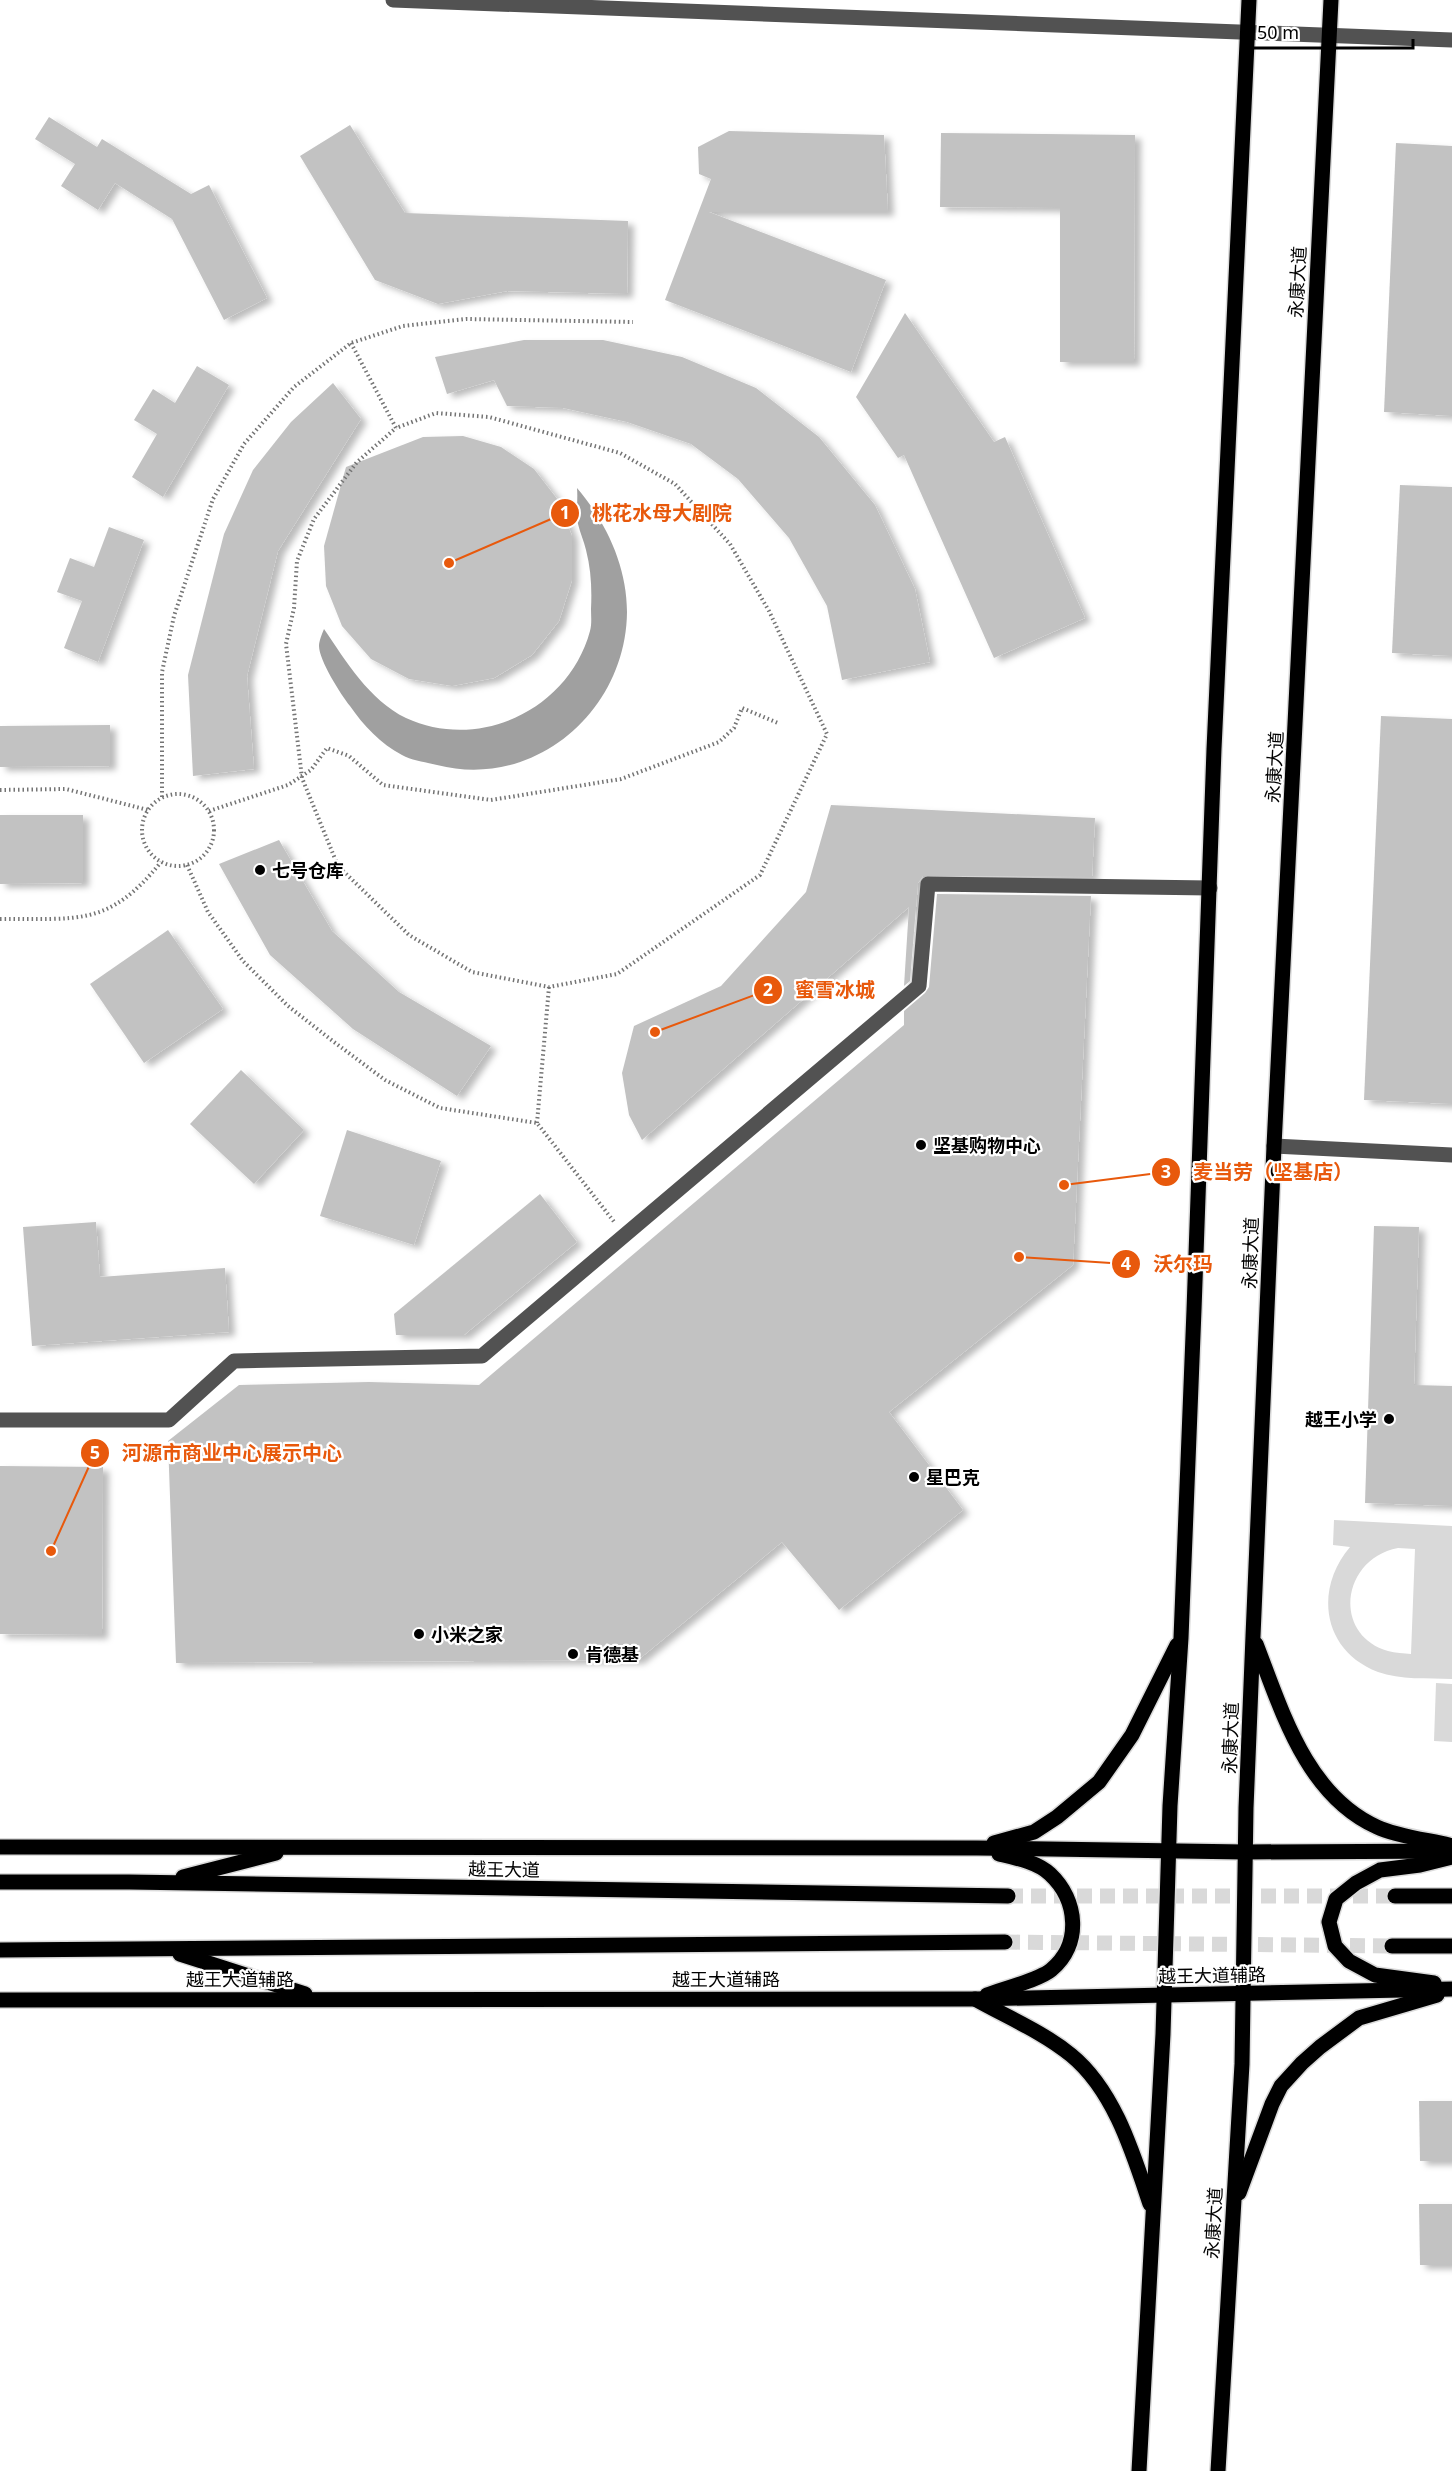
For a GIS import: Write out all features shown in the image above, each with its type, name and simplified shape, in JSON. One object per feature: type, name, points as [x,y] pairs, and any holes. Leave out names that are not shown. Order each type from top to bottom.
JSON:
[{"type":"main road","points":[[1138,2471],[1164,1995],[1214,749],[1249,0]]},
{"type":"main road","name":"永康大道","points":[[1218,2471],[1242,2064],[1245,1852],[1253,1636],[1331,0]]},
{"type":"main road","points":[[1253,1636],[1285,1718],[1305,1759],[1326,1788],[1348,1808],[1378,1828],[1452,1846]]},
{"type":"main road","points":[[977,1848],[1034,1832],[1057,1817],[1099,1782],[1132,1735],[1180,1638]]},
{"type":"main road","points":[[0,1847],[1452,1851]]},
{"type":"main road","points":[[164,1882],[296,1847]]},
{"type":"main road","points":[[975,1999],[1050,1971],[1069,1949],[1073,1921],[1066,1893],[1049,1873],[1026,1861],[977,1848]]},
{"type":"main road","points":[[1452,1857],[1420,1865],[1380,1870],[1356,1883],[1335,1899],[1329,1922],[1335,1946],[1349,1961],[1375,1975],[1416,1979],[1452,1989]]},
{"type":"main road","name":"越王大道","points":[[0,1882],[164,1882],[1008,1896]]},
{"type":"main road","points":[[1395,1896],[1452,1896]]},
{"type":"main road","points":[[0,1950],[1005,1942]]},
{"type":"main road","points":[[1392,1946],[1452,1946]]},
{"type":"main road","points":[[166,1949],[318,1998]]},
{"type":"main road","points":[[1234,2207],[1272,2104],[1281,2086],[1302,2063],[1359,2018],[1452,1989]]},
{"type":"main road","name":"越王大道辅路","points":[[0,2000],[975,1999],[1452,1989]]},
{"type":"main road","points":[[975,1999],[1058,2044],[1090,2074],[1123,2125],[1153,2210]]},
{"type":"street","points":[[393,0],[1452,40]]},
{"type":"street","points":[[0,1420],[169,1420],[234,1361],[482,1356],[919,986],[928,884],[1210,888]]},
{"type":"street","points":[[1275,1146],[1452,1155]]},
{"type":"path","points":[[162,797],[162,672],[174,616],[213,499],[244,444],[294,387],[351,343],[403,326],[466,319],[633,322]]},
{"type":"path","points":[[351,343],[396,428]]},
{"type":"path","points":[[436,413],[489,417],[620,453],[675,484],[730,544],[769,610],[827,734],[760,875],[617,974],[549,987],[472,972],[409,935],[338,866],[302,778],[286,644],[294,608],[297,561],[314,519],[357,462],[396,428],[436,413]]},
{"type":"path","points":[[209,811],[288,785],[302,778],[327,748],[350,756],[383,785],[491,800],[621,779],[719,742],[734,728],[742,708],[778,723]]},
{"type":"path","points":[[0,790],[66,789],[147,810]]},
{"type":"path","points":[[175,794],[188,795],[200,801],[209,811],[213,824],[211,843],[199,859],[187,865],[161,862],[151,854],[144,842],[142,822],[147,810],[162,797],[175,794]]},
{"type":"path","points":[[0,919],[82,918],[109,910],[130,895],[161,862]]},
{"type":"path","points":[[187,865],[208,912],[243,962],[288,1006],[385,1080],[440,1108],[537,1123],[624,1234]]},
{"type":"path","points":[[537,1123],[549,987]]},
{"type":"shaded area","points":[[577,488],[606,530],[619,562],[626,595],[627,612],[623,648],[611,681],[592,711],[568,735],[540,754],[508,766],[473,770],[415,760],[394,751],[361,720],[331,677],[319,646],[324,629],[359,679],[381,701],[406,718],[434,727],[463,730],[491,726],[518,716],[542,702],[563,682],[579,659],[590,631],[591,579],[588,557],[578,524]]},
{"type":"shaded area","points":[[1334,1520],[1452,1526],[1452,1679],[1387,1675],[1359,1662],[1345,1650],[1335,1634],[1328,1599],[1331,1581],[1350,1547],[1333,1545]],"holes":[[[1398,1548],[1415,1549],[1411,1654],[1397,1653],[1370,1642],[1358,1630],[1352,1614],[1351,1598],[1355,1581],[1365,1566],[1379,1555]]]},
{"type":"shaded area","points":[[1436,1683],[1452,1684],[1452,1742],[1434,1741]]},
{"type":"building","points":[[49,117],[97,147],[102,139],[191,194],[209,185],[267,298],[224,320],[172,219],[115,183],[98,210],[61,186],[75,164],[35,139]]},
{"type":"building","points":[[350,125],[405,213],[628,221],[627,294],[507,291],[438,304],[375,280],[300,156]]},
{"type":"building","points":[[729,131],[884,135],[888,212],[709,212],[886,280],[851,372],[665,300],[711,179],[699,174],[698,147]]},
{"type":"building","points":[[941,133],[1135,135],[1134,362],[1060,362],[1060,208],[940,207]]},
{"type":"building","points":[[1396,143],[1452,146],[1452,416],[1384,412]]},
{"type":"building","points":[[905,313],[994,442],[1005,437],[1085,618],[994,658],[904,455],[898,458],[856,397]]},
{"type":"building","points":[[524,340],[603,340],[682,357],[756,388],[819,437],[875,505],[915,589],[930,662],[842,680],[827,606],[789,538],[738,479],[691,444],[627,422],[563,408],[507,406],[494,380],[447,394],[435,357]]},
{"type":"building","points":[[197,366],[229,385],[163,497],[132,477],[157,434],[134,420],[153,389],[175,403]]},
{"type":"building","points":[[333,383],[361,419],[278,551],[247,676],[254,769],[193,776],[188,675],[224,534],[253,470],[291,422]]},
{"type":"building","points":[[463,436],[501,447],[534,469],[558,500],[572,536],[572,580],[559,621],[532,655],[494,678],[452,686],[409,679],[371,659],[342,626],[326,586],[324,546],[346,467],[423,437]]},
{"type":"building","points":[[1400,485],[1452,487],[1452,656],[1392,653]]},
{"type":"building","points":[[109,527],[144,540],[98,662],[64,648],[82,601],[57,592],[70,558],[94,567]]},
{"type":"building","points":[[1381,716],[1452,719],[1452,1104],[1364,1100]]},
{"type":"building","points":[[110,725],[110,766],[0,767],[0,726]]},
{"type":"building","points":[[831,805],[1095,818],[1092,877],[923,876],[918,883],[910,981],[904,986],[909,907],[642,1140],[629,1115],[622,1073],[634,1026],[721,986],[806,892]]},
{"type":"building","points":[[0,815],[83,815],[83,883],[0,884]]},
{"type":"building","points":[[279,840],[332,931],[399,992],[491,1046],[457,1096],[353,1029],[270,955],[219,864]]},
{"type":"building","name":"坚基购物中心","points":[[937,894],[1091,896],[1073,1265],[889,1412],[963,1510],[839,1610],[782,1542],[638,1660],[176,1663],[168,1441],[239,1385],[369,1382],[479,1385],[904,1025],[904,1011],[929,987]]},
{"type":"building","points":[[168,930],[223,1009],[144,1063],[90,984]]},
{"type":"building","points":[[241,1070],[304,1130],[254,1184],[190,1124]]},
{"type":"building","points":[[347,1130],[441,1161],[414,1245],[320,1216]]},
{"type":"building","points":[[540,1194],[577,1242],[464,1335],[396,1335],[394,1314]]},
{"type":"building","points":[[96,1222],[100,1277],[225,1268],[229,1332],[32,1346],[23,1227]]},
{"type":"building","points":[[1374,1226],[1419,1227],[1414,1385],[1452,1386],[1452,1506],[1365,1503]]},
{"type":"building","points":[[0,1466],[103,1467],[102,1635],[0,1634]]},
{"type":"building","points":[[1419,2101],[1452,2101],[1452,2161],[1420,2161]]},
{"type":"building","points":[[1419,2204],[1452,2204],[1452,2265],[1420,2265]]},
{"type":"tunnel","points":[[1008,1896],[1395,1896]]},
{"type":"tunnel","points":[[1005,1942],[1392,1946]]},
{"type":"place","name":"桃花水母大剧院","points":[[449,563]]},
{"type":"place","name":"七号仓库","points":[[260,870]]},
{"type":"place","name":"蜜雪冰城","points":[[655,1032]]},
{"type":"place","name":"坚基购物中心","points":[[921,1145]]},
{"type":"place","name":"麦当劳（坚基店）","points":[[1064,1185]]},
{"type":"place","name":"沃尔玛","points":[[1019,1257]]},
{"type":"place","name":"越王小学","points":[[1389,1419]]},
{"type":"place","name":"星巴克","points":[[914,1477]]},
{"type":"place","name":"河源市商业中心展示中心","points":[[51,1551]]},
{"type":"place","name":"小米之家","points":[[419,1634]]},
{"type":"place","name":"肯德基","points":[[573,1654]]}]
